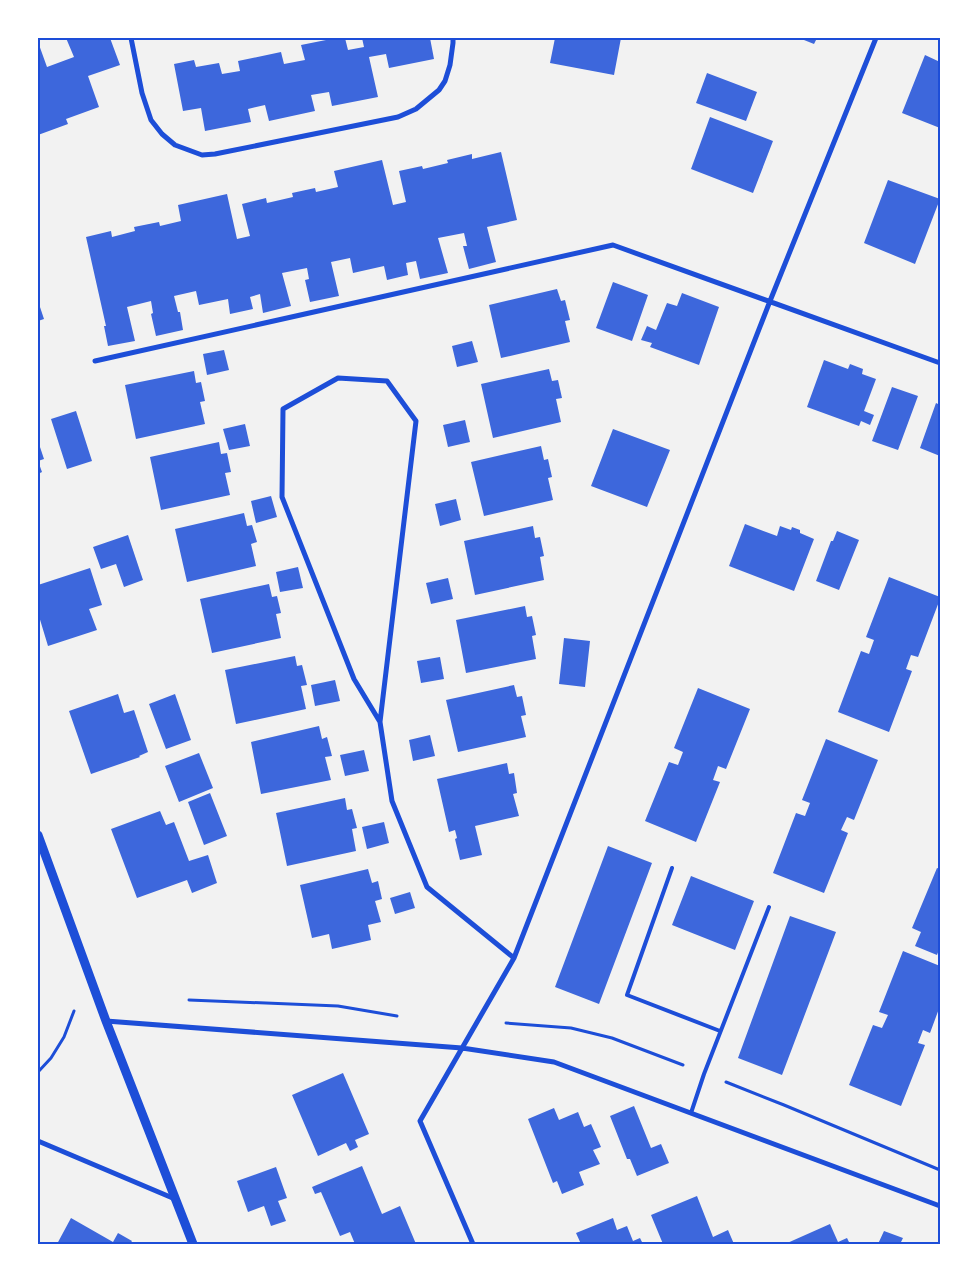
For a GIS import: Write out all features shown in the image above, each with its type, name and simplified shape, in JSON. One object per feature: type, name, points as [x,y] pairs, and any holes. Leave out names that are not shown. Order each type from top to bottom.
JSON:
[{"type":"street","points":[[131,38],[142,93],[151,120],[162,134],[175,145],[202,154],[215,154],[398,117],[416,109],[440,90],[450,65],[453,38]]},
{"type":"street","points":[[474,1244],[420,1121],[514,958],[770,301],[876,38]]},
{"type":"street","points":[[95,361],[613,245],[940,363]]},
{"type":"street","points":[[380,722],[354,679],[282,497],[283,410],[338,378],[387,380],[416,421],[380,722],[392,801],[427,887],[514,958]]},
{"type":"street","points":[[38,835],[106,1021],[193,1244]]},
{"type":"street","points":[[106,1021],[462,1048],[554,1062],[940,1206]]},
{"type":"street","points":[[38,1141],[176,1199]]},
{"type":"lane","points":[[672,868],[627,995],[720,1031]]},
{"type":"lane","points":[[691,1113],[720,1031],[769,907]]},
{"type":"path","points":[[38,1072],[51,1058],[64,1037],[75,1008]]},
{"type":"building","points":[[66,38],[110,38],[120,65],[88,76],[99,107],[66,119],[68,124],[38,135],[38,42],[47,67],[74,57]]},
{"type":"building","points":[[345,38],[348,50],[364,47],[362,38],[430,38],[434,59],[389,68],[386,54],[369,57],[378,97],[332,106],[329,92],[311,95],[315,111],[269,121],[265,105],[248,109],[251,122],[205,131],[201,108],[183,111],[174,64],[194,60],[196,67],[219,63],[222,74],[240,71],[238,61],[281,52],[284,64],[305,60],[301,45]]},
{"type":"building","points":[[555,38],[621,38],[614,75],[550,63]]},
{"type":"building","points":[[799,38],[817,38],[814,44]]},
{"type":"building","points":[[925,55],[940,62],[940,128],[902,113]]},
{"type":"building","points":[[707,73],[757,92],[746,121],[696,103]]},
{"type":"building","points":[[710,117],[773,141],[753,193],[691,169]]},
{"type":"building","points":[[501,152],[517,220],[487,227],[496,262],[469,269],[463,246],[467,246],[464,233],[438,238],[448,273],[420,279],[416,261],[406,263],[408,275],[387,280],[384,266],[353,273],[350,258],[331,262],[339,296],[310,302],[305,280],[309,279],[307,268],[282,273],[291,306],[263,313],[260,294],[250,297],[253,309],[230,314],[228,299],[199,305],[196,291],[174,296],[178,312],[180,312],[183,330],[156,336],[151,314],[153,313],[151,301],[127,307],[135,341],[108,346],[104,326],[106,326],[86,237],[111,231],[112,237],[135,231],[134,227],[159,222],[160,226],[181,221],[178,205],[227,194],[237,239],[250,236],[242,204],[266,198],[267,203],[293,197],[292,193],[315,188],[316,192],[338,187],[334,171],[382,160],[393,205],[406,202],[399,171],[422,166],[423,169],[448,163],[447,160],[472,154],[472,159]]},
{"type":"building","points":[[888,180],[940,199],[915,264],[864,243]]},
{"type":"building","points":[[613,282],[648,295],[632,341],[596,328]]},
{"type":"building","points":[[557,289],[561,301],[565,300],[570,320],[565,321],[570,342],[501,358],[489,305]]},
{"type":"building","points":[[682,293],[719,307],[699,365],[650,347],[652,343],[641,340],[647,326],[656,330],[667,303],[677,306]]},
{"type":"building","points":[[38,301],[44,319],[38,321]]},
{"type":"building","points":[[472,341],[478,362],[457,367],[452,346]]},
{"type":"building","points":[[224,350],[229,370],[207,375],[203,354]]},
{"type":"building","points":[[824,360],[848,369],[850,364],[863,369],[862,374],[876,379],[864,411],[874,415],[870,425],[861,421],[859,426],[807,407]]},
{"type":"building","points":[[549,369],[552,381],[558,380],[562,398],[556,399],[561,422],[493,438],[481,384]]},
{"type":"building","points":[[194,371],[196,383],[201,382],[205,401],[200,402],[205,424],[136,439],[125,385]]},
{"type":"building","points":[[892,387],[918,396],[898,450],[872,441]]},
{"type":"building","points":[[936,403],[940,405],[940,456],[920,448]]},
{"type":"building","points":[[76,411],[92,461],[67,469],[51,419]]},
{"type":"building","points":[[465,420],[470,442],[448,447],[443,425]]},
{"type":"building","points":[[245,424],[250,446],[229,450],[223,429]]},
{"type":"building","points":[[613,429],[670,450],[647,507],[591,486]]},
{"type":"building","points":[[38,441],[44,459],[38,461]]},
{"type":"building","points":[[219,442],[221,454],[227,453],[231,472],[225,473],[230,495],[161,510],[150,457]]},
{"type":"building","points":[[541,446],[544,460],[548,459],[552,477],[548,478],[553,500],[484,516],[471,462]]},
{"type":"building","points":[[38,461],[42,472],[38,474]]},
{"type":"building","points":[[271,496],[277,517],[256,523],[251,501]]},
{"type":"building","points":[[456,499],[461,520],[440,526],[435,504]]},
{"type":"building","points":[[244,513],[247,526],[252,525],[257,542],[251,544],[256,566],[187,582],[175,529]]},
{"type":"building","points":[[745,524],[777,536],[780,526],[791,530],[792,527],[814,539],[794,591],[729,566]]},
{"type":"building","points":[[533,526],[535,538],[540,537],[544,556],[540,557],[544,580],[475,595],[464,541]]},
{"type":"building","points":[[837,531],[859,540],[839,590],[816,581],[831,541],[833,541]]},
{"type":"building","points":[[128,535],[143,580],[124,587],[116,564],[101,569],[93,547]]},
{"type":"building","points":[[298,567],[303,588],[280,592],[276,572]]},
{"type":"building","points":[[90,568],[102,605],[89,609],[97,630],[48,646],[38,613],[38,585]]},
{"type":"building","points":[[889,577],[940,597],[940,599],[918,657],[911,655],[906,669],[912,671],[889,732],[838,712],[861,651],[869,654],[874,640],[866,637]]},
{"type":"building","points":[[448,578],[453,599],[431,604],[426,583]]},
{"type":"building","points":[[269,584],[272,597],[277,596],[281,613],[276,614],[281,638],[212,653],[200,599]]},
{"type":"building","points":[[525,606],[527,617],[532,616],[536,635],[532,636],[536,659],[466,673],[456,620]]},
{"type":"building","points":[[564,638],[590,641],[585,687],[559,684]]},
{"type":"building","points":[[295,656],[297,666],[302,665],[307,685],[301,686],[306,709],[236,724],[225,670]]},
{"type":"building","points":[[440,657],[444,679],[421,683],[417,661]]},
{"type":"building","points":[[335,680],[340,701],[315,706],[311,685]]},
{"type":"building","points":[[514,685],[517,697],[522,696],[526,715],[521,716],[526,737],[458,752],[446,700]]},
{"type":"building","points":[[698,688],[750,709],[726,769],[718,766],[713,780],[720,782],[696,842],[645,821],[669,762],[678,765],[683,752],[674,748]]},
{"type":"building","points":[[118,694],[124,713],[134,710],[148,752],[140,757],[91,774],[69,711]]},
{"type":"building","points":[[175,694],[191,740],[166,749],[149,704]]},
{"type":"building","points":[[319,726],[322,739],[327,737],[332,756],[325,757],[331,780],[261,794],[251,742]]},
{"type":"building","points":[[430,735],[435,756],[413,761],[409,740]]},
{"type":"building","points":[[826,739],[878,760],[854,820],[847,817],[841,830],[848,833],[824,893],[773,873],[796,813],[805,816],[810,803],[802,800]]},
{"type":"building","points":[[364,750],[369,771],[345,776],[340,755]]},
{"type":"building","points":[[199,753],[213,788],[179,802],[165,766]]},
{"type":"building","points":[[507,763],[509,774],[514,773],[517,793],[513,794],[519,816],[475,826],[482,855],[460,860],[455,830],[449,832],[437,779]]},
{"type":"building","points":[[210,793],[227,836],[204,845],[188,802]]},
{"type":"building","points":[[345,798],[347,810],[352,809],[357,828],[352,829],[356,851],[287,866],[276,813]]},
{"type":"building","points":[[160,811],[166,825],[174,822],[189,861],[208,855],[217,883],[192,893],[187,880],[137,898],[111,829]]},
{"type":"building","points":[[384,822],[389,843],[367,849],[362,827]]},
{"type":"building","points":[[608,846],[652,863],[599,1004],[555,987]]},
{"type":"building","points":[[937,868],[940,869],[940,947],[937,955],[915,946],[921,932],[912,928]]},
{"type":"building","points":[[368,869],[372,883],[378,881],[382,899],[375,901],[381,922],[368,925],[371,940],[332,949],[329,934],[312,938],[300,885]]},
{"type":"building","points":[[691,876],[754,901],[735,950],[672,925]]},
{"type":"building","points":[[410,892],[415,908],[395,914],[390,898]]},
{"type":"building","points":[[790,916],[836,932],[782,1075],[738,1058]]},
{"type":"building","points":[[903,951],[940,966],[940,1006],[930,1033],[923,1030],[918,1043],[925,1045],[901,1106],[849,1085],[873,1025],[882,1028],[888,1015],[879,1012]]},
{"type":"building","points":[[343,1073],[369,1134],[355,1140],[358,1147],[350,1151],[346,1143],[318,1156],[292,1095]]},
{"type":"building","points":[[634,1106],[651,1148],[661,1144],[669,1163],[637,1176],[630,1159],[627,1159],[610,1116]]},
{"type":"building","points":[[554,1108],[559,1120],[578,1112],[584,1127],[591,1124],[601,1147],[593,1150],[600,1164],[579,1172],[584,1185],[562,1194],[557,1181],[553,1183],[528,1119]]},
{"type":"building","points":[[362,1166],[382,1214],[400,1206],[416,1244],[355,1244],[350,1232],[340,1236],[321,1192],[315,1194],[312,1187]]},
{"type":"building","points":[[276,1167],[287,1198],[278,1201],[286,1221],[271,1226],[264,1206],[248,1212],[237,1181]]},
{"type":"building","points":[[697,1196],[713,1237],[728,1230],[734,1244],[663,1244],[651,1215]]},
{"type":"building","points":[[71,1218],[113,1242],[118,1233],[132,1241],[130,1244],[57,1244]]},
{"type":"building","points":[[613,1218],[617,1230],[627,1226],[633,1241],[640,1238],[643,1244],[581,1244],[576,1233]]},
{"type":"building","points":[[830,1224],[838,1242],[847,1238],[850,1244],[785,1244]]},
{"type":"building","points":[[884,1231],[903,1238],[900,1244],[878,1244]]}]
